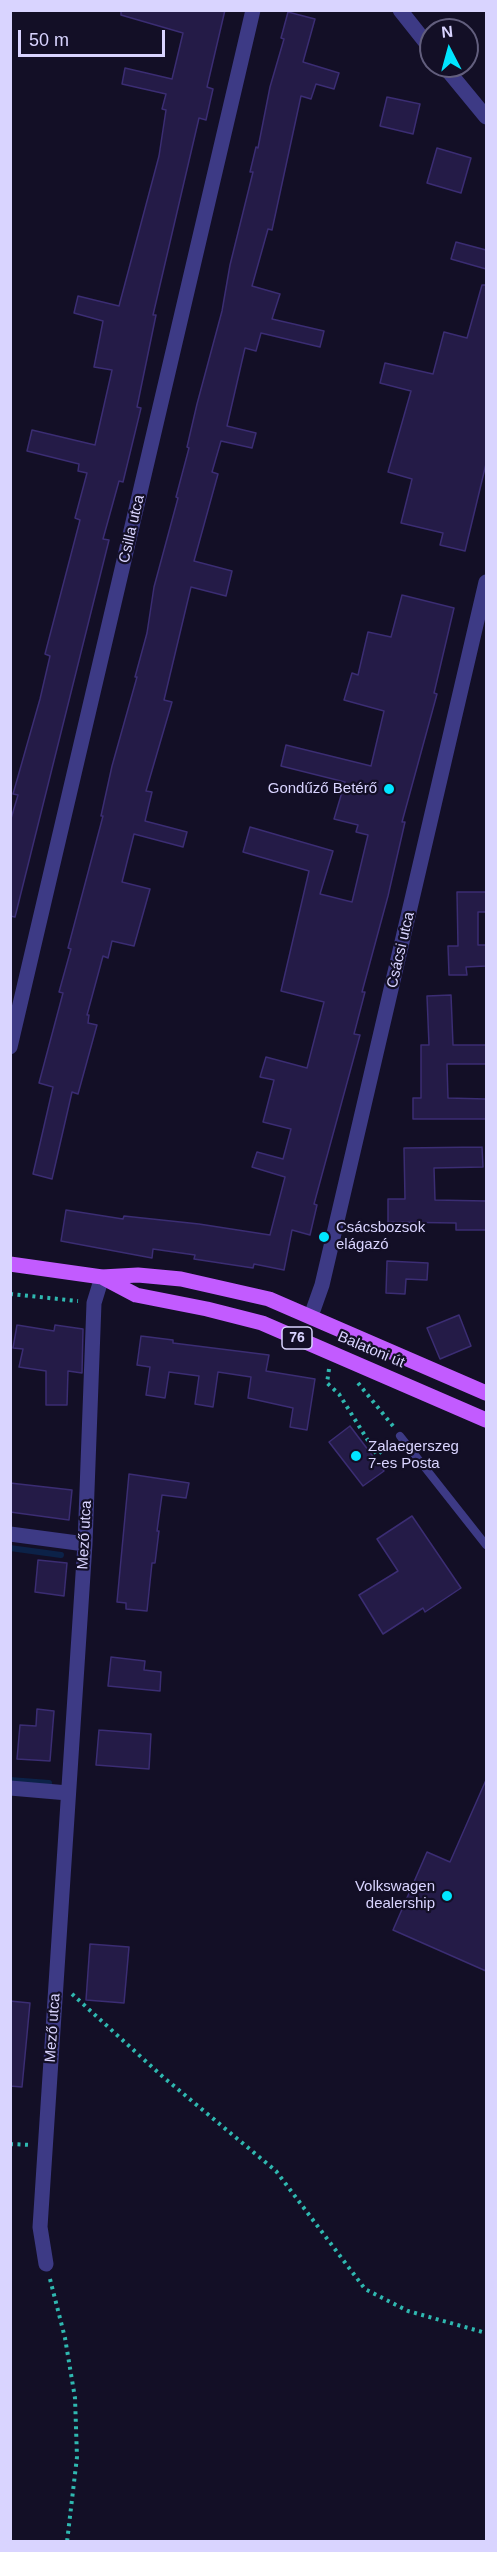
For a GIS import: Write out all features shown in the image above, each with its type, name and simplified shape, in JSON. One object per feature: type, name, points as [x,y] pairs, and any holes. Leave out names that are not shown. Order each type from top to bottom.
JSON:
[{"type":"main road","name":"Balatoni út","points":[[10,1263],[102,1277],[138,1275],[223,1287],[269,1299],[486,1393]]},
{"type":"main road","name":"Balatoni út","points":[[102,1277],[136,1295],[262,1323],[486,1420]]},
{"type":"street","name":"Csilla utca","points":[[10,1047],[253,10]]},
{"type":"street","points":[[400,10],[419,34]]},
{"type":"street","points":[[454,78],[486,117]]},
{"type":"street","name":"Csácsi utca","points":[[311,1316],[322,1285],[486,582]]},
{"type":"street","name":"Mező utca","points":[[46,2264],[40,2227],[85,1544],[94,1303],[102,1277]]},
{"type":"street","points":[[10,1534],[85,1544]]},
{"type":"street","points":[[10,1788],[68,1793]]},
{"type":"lane","points":[[400,1436],[486,1545]]},
{"type":"path","points":[[329,1370],[327,1383],[339,1394],[377,1455],[383,1450]]},
{"type":"path","points":[[352,1375],[400,1436]]},
{"type":"path","points":[[55,1990],[75,1995],[162,2076],[276,2171],[365,2289],[408,2311],[486,2333]]},
{"type":"path","points":[[46,2264],[65,2338],[75,2398],[77,2457],[67,2541]]},
{"type":"building","points":[[121,10],[225,10],[207,87],[213,89],[206,120],[199,118],[153,315],[156,315],[137,407],[141,408],[123,482],[119,481],[103,539],[109,540],[15,917],[10,916],[10,822],[18,795],[13,794],[50,656],[45,654],[80,520],[75,518],[87,473],[78,471],[79,464],[27,451],[32,430],[95,445],[112,370],[94,367],[103,321],[74,313],[78,296],[119,306],[159,156],[166,110],[162,109],[166,94],[122,84],[125,68],[172,79],[183,33],[121,15]]},
{"type":"building","points":[[288,12],[315,19],[303,62],[339,73],[334,89],[316,84],[311,99],[301,96],[272,230],[268,229],[252,286],[280,294],[272,319],[324,331],[320,347],[261,333],[256,351],[245,348],[227,426],[256,433],[252,448],[221,441],[212,472],[218,474],[194,561],[232,571],[226,596],[191,587],[164,700],[172,702],[146,791],[152,792],[145,821],[187,832],[183,847],[134,834],[122,882],[150,889],[134,946],[112,941],[108,958],[103,956],[87,1015],[89,1015],[88,1023],[97,1025],[78,1094],[72,1092],[52,1179],[33,1174],[53,1087],[39,1083],[63,993],[59,992],[71,949],[68,948],[103,816],[101,816],[112,766],[137,677],[135,677],[147,633],[154,587],[178,498],[176,497],[189,448],[187,447],[197,404],[222,311],[230,265],[253,172],[250,172],[256,147],[258,148],[270,87],[284,39],[281,38]]},
{"type":"building","points":[[387,97],[420,104],[413,134],[380,126]]},
{"type":"building","points":[[437,148],[471,158],[461,193],[427,183]]},
{"type":"building","points":[[456,242],[486,250],[486,269],[451,259]]},
{"type":"building","points":[[482,285],[486,285],[486,464],[465,551],[440,545],[443,533],[401,523],[412,479],[388,472],[411,391],[380,383],[385,363],[433,374],[444,332],[467,338]]},
{"type":"building","points":[[402,595],[454,608],[434,693],[437,694],[402,822],[405,822],[388,896],[362,992],[365,992],[354,1034],[360,1035],[314,1204],[317,1205],[310,1235],[292,1230],[284,1270],[254,1264],[253,1268],[194,1259],[195,1255],[153,1249],[152,1258],[61,1241],[66,1210],[123,1219],[124,1216],[199,1224],[270,1235],[285,1177],[252,1167],[257,1152],[283,1159],[291,1129],[263,1122],[274,1080],[260,1077],[266,1057],[307,1068],[324,1002],[281,991],[309,871],[243,852],[250,827],[333,851],[320,894],[352,902],[368,835],[356,832],[358,825],[334,819],[345,782],[281,766],[286,745],[371,766],[384,711],[344,700],[352,673],[358,675],[368,632],[391,637]]},
{"type":"building","points":[[457,892],[486,892],[486,912],[478,912],[478,945],[486,945],[486,966],[466,967],[467,975],[449,975],[448,946],[458,946]]},
{"type":"building","points":[[451,995],[453,1045],[486,1045],[486,1064],[447,1064],[448,1098],[486,1099],[486,1119],[413,1119],[413,1098],[421,1098],[421,1045],[429,1045],[427,996]]},
{"type":"building","points":[[482,1147],[483,1167],[434,1168],[435,1200],[486,1201],[486,1230],[456,1230],[456,1223],[388,1222],[388,1199],[405,1199],[404,1148]]},
{"type":"building","points":[[387,1261],[428,1263],[427,1280],[406,1279],[405,1294],[386,1293]]},
{"type":"building","points":[[459,1315],[471,1346],[440,1359],[427,1328]]},
{"type":"building","points":[[17,1325],[54,1331],[55,1325],[83,1329],[82,1373],[68,1371],[67,1405],[46,1405],[46,1371],[19,1367],[23,1349],[13,1348]]},
{"type":"building","points":[[141,1336],[173,1340],[173,1343],[269,1355],[266,1371],[315,1379],[307,1430],[290,1427],[293,1408],[248,1398],[251,1377],[218,1372],[213,1407],[195,1404],[199,1376],[169,1372],[165,1398],[146,1395],[150,1367],[137,1365]]},
{"type":"building","name":"Zalaegerszeg 7-es Posta","points":[[350,1426],[384,1471],[363,1486],[329,1442]]},
{"type":"building","points":[[129,1474],[189,1483],[186,1498],[162,1495],[147,1611],[126,1609],[126,1603],[117,1602]]},
{"type":"building","points":[[10,1483],[72,1490],[69,1520],[10,1512]]},
{"type":"building","points":[[412,1516],[461,1588],[425,1612],[423,1608],[383,1634],[359,1595],[398,1571],[377,1539]]},
{"type":"building","points":[[38,1560],[67,1563],[64,1596],[35,1592]]},
{"type":"building","points":[[111,1657],[145,1661],[144,1670],[161,1672],[160,1691],[108,1686]]},
{"type":"building","points":[[37,1709],[54,1711],[50,1761],[17,1759],[20,1725],[36,1726]]},
{"type":"building","points":[[99,1730],[151,1734],[149,1769],[96,1765]]},
{"type":"building","name":"Volkswagen dealership","points":[[486,1780],[486,1971],[393,1930],[427,1852],[450,1862]]},
{"type":"building","points":[[90,1944],[129,1947],[124,2003],[86,2000]]},
{"type":"building","points":[[10,2001],[30,2003],[22,2087],[10,2086]]},
{"type":"waterway","points":[[10,1548],[61,1555]]},
{"type":"waterway","points":[[10,1780],[49,1783]]},
{"type":"place","name":"Gondűző Betérő","points":[[389,789]]},
{"type":"place","name":"Csácsbozsok elágazó","points":[[324,1237]]},
{"type":"place","name":"Zalaegerszeg 7-es Posta","points":[[356,1456]]},
{"type":"place","name":"Volkswagen dealership","points":[[447,1896]]}]
